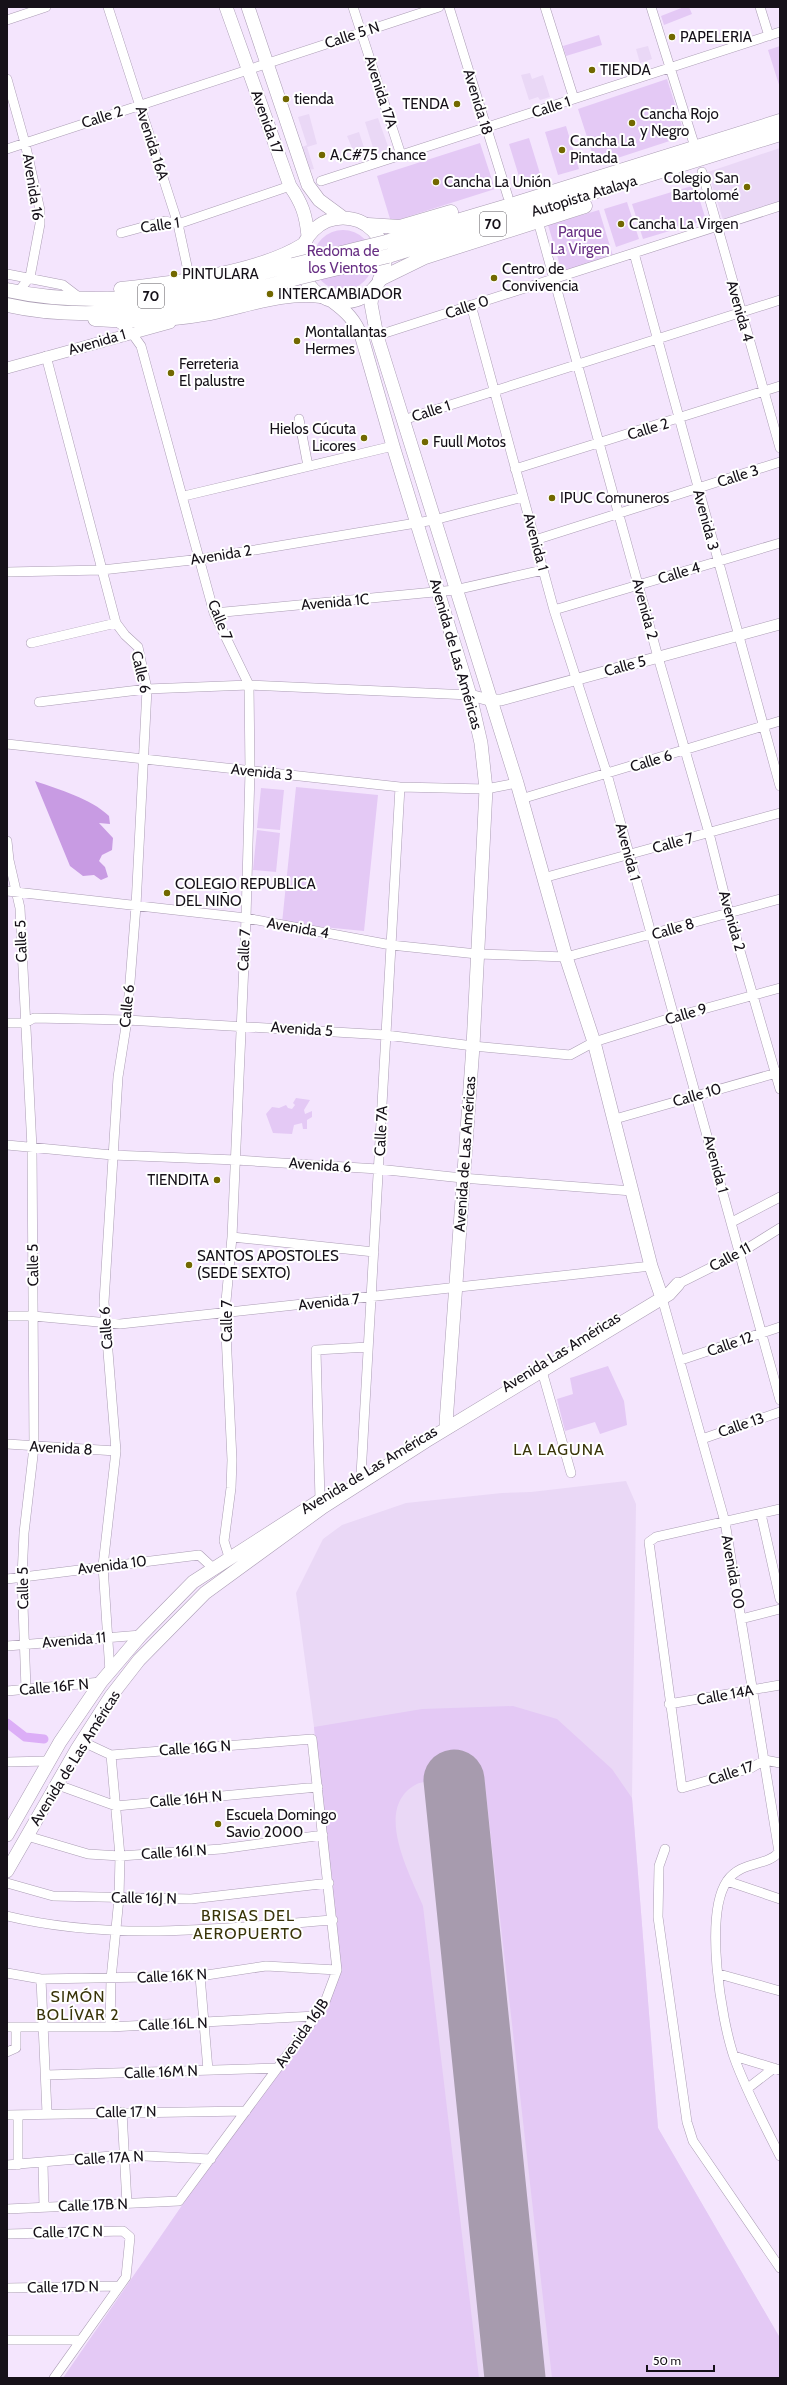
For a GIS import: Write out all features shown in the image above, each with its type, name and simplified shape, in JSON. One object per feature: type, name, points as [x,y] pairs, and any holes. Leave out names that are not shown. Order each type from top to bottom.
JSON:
[{"type":"main road","name":"Avenida 17","points":[[226,7],[247,70],[290,186],[302,203],[306,216],[305,240]]},
{"type":"main road","name":"Avenida 17","points":[[248,7],[308,185],[320,200],[342,217]]},
{"type":"main road","name":"Autopista Atalaya","points":[[387,249],[597,185],[672,155],[780,121]]},
{"type":"main road","name":"Autopista Atalaya","points":[[597,185],[669,170],[780,134]]},
{"type":"main road","points":[[368,225],[400,227],[508,197],[651,154],[672,155]]},
{"type":"main road","points":[[54,310],[90,319],[133,322],[187,316],[289,296],[354,300],[377,284],[425,257],[630,191],[669,170]]},
{"type":"main road","points":[[82,298],[99,291],[190,280],[279,257],[305,240],[323,223],[342,217],[360,221],[368,225],[378,236],[384,250],[385,260],[377,284]]},
{"type":"main road","points":[[305,240],[301,268],[307,284],[326,298]]},
{"type":"main road","name":"70","points":[[12,291],[35,295],[82,298],[151,296],[192,290],[387,249]]},
{"type":"main road","name":"70","points":[[7,305],[25,309],[90,312],[201,303],[387,249]]},
{"type":"main road","name":"Avenida de Las Américas","points":[[377,284],[371,304],[372,317],[489,700],[517,783],[566,957],[594,1042],[615,1119],[651,1266],[661,1294]]},
{"type":"main road","name":"Avenida de Las Américas","points":[[7,1835],[48,1761],[101,1682],[141,1636],[193,1582],[229,1557],[446,1422],[462,1178],[473,1046],[486,789],[481,743],[470,695],[356,323],[348,312],[326,298]]},
{"type":"main road","name":"Avenida de Las Américas","points":[[7,1871],[79,1745],[111,1696],[139,1660],[205,1593],[323,1507],[678,1284]]},
{"type":"main road","name":"Avenida Las Américas","points":[[446,1422],[661,1294]]},
{"type":"main road","points":[[60,1742],[66,1750],[79,1745]]},
{"type":"main road","points":[[48,1761],[59,1762],[65,1771]]},
{"type":"street","points":[[7,20],[46,7]]},
{"type":"street","name":"Avenida 16A","points":[[108,7],[178,224],[190,280]]},
{"type":"street","name":"Avenida 17A","points":[[353,7],[401,155]]},
{"type":"street","name":"Calle 5 N","points":[[266,63],[439,7]]},
{"type":"street","name":"Avenida 18","points":[[448,7],[508,197]]},
{"type":"street","points":[[545,7],[574,99]]},
{"type":"street","points":[[651,7],[696,147]]},
{"type":"street","points":[[760,7],[769,36]]},
{"type":"street","name":"Calle 1","points":[[322,181],[780,32]]},
{"type":"street","name":"Calle 2","points":[[7,149],[266,63]]},
{"type":"street","name":"Avenida 16","points":[[7,79],[25,143],[40,210],[40,224],[30,277],[12,291]]},
{"type":"street","name":"Avenida 4","points":[[702,172],[740,312],[780,448]]},
{"type":"street","name":"Calle 1","points":[[121,233],[165,222],[178,224],[290,186]]},
{"type":"street","name":"Calle 0","points":[[382,334],[780,206]]},
{"type":"street","name":"Avenida 2","points":[[538,221],[618,514],[684,750],[709,833],[728,913],[778,1072],[780,1089]]},
{"type":"street","name":"Avenida 3","points":[[634,253],[697,489],[780,786]]},
{"type":"street","points":[[7,274],[30,277],[64,285],[82,298]]},
{"type":"street","name":"Calle 1","points":[[403,420],[780,300]]},
{"type":"street","name":"Avenida 1","points":[[471,305],[554,610],[578,679],[607,774],[628,855],[763,1333],[780,1400]]},
{"type":"street","points":[[7,310],[25,309]]},
{"type":"street","name":"Avenida 1","points":[[7,368],[131,332],[174,322],[187,316]]},
{"type":"street","name":"Calle 7","points":[[116,321],[131,332],[141,346],[184,496],[214,613],[249,685],[250,771],[246,918],[240,1026],[232,1237],[225,1312],[232,1460],[231,1488],[224,1541],[229,1557]]},
{"type":"street","name":"Calle 6","points":[[46,356],[116,623],[125,635],[138,647],[147,689],[136,906],[127,1020],[118,1076],[104,1302],[116,1451],[103,1566],[106,1637],[110,1672]]},
{"type":"street","name":"Calle 2","points":[[516,469],[780,386]]},
{"type":"street","points":[[298,419],[308,466]]},
{"type":"street","points":[[184,496],[393,446]]},
{"type":"street","name":"Calle 3","points":[[535,540],[780,462]]},
{"type":"street","name":"Avenida 2","points":[[7,572],[102,570],[201,559],[434,520],[523,496]]},
{"type":"street","name":"Calle 4","points":[[554,610],[780,543]]},
{"type":"street","name":"Avenida 1C","points":[[214,613],[455,590],[543,570]]},
{"type":"street","points":[[31,643],[116,623]]},
{"type":"street","name":"Calle 5","points":[[470,695],[489,700],[501,700],[780,624]]},
{"type":"street","points":[[38,702],[147,689],[249,685],[470,695]]},
{"type":"street","name":"Calle 6","points":[[521,799],[780,721]]},
{"type":"street","name":"Avenida 3","points":[[7,744],[400,787],[486,789],[517,783]]},
{"type":"street","name":"Calle 7A","points":[[361,1475],[400,787]]},
{"type":"street","name":"Calle 7","points":[[543,878],[780,813]]},
{"type":"street","name":"Calle 5","points":[[7,841],[11,891],[20,908],[32,1148],[34,1447],[24,1533],[22,1577],[26,1689]]},
{"type":"street","name":"Avenida 4","points":[[11,891],[246,918],[391,945],[477,954],[566,957]]},
{"type":"street","name":"Calle 8","points":[[566,957],[652,936],[780,899]]},
{"type":"street","name":"Calle 9","points":[[594,1042],[674,1017],[780,988]]},
{"type":"street","name":"Avenida 5","points":[[7,1023],[25,1023],[34,1018],[127,1020],[240,1026],[386,1035],[560,1055],[570,1055],[594,1042]]},
{"type":"street","name":"Calle 10","points":[[615,1119],[778,1072]]},
{"type":"street","name":"Avenida 6","points":[[7,1145],[112,1155],[236,1160],[378,1169],[462,1178],[632,1191]]},
{"type":"street","points":[[732,1222],[780,1196]]},
{"type":"street","name":"Calle 11","points":[[678,1284],[740,1253],[780,1228]]},
{"type":"street","points":[[232,1237],[374,1252]]},
{"type":"street","name":"Avenida 7","points":[[7,1316],[34,1316],[105,1324],[120,1324],[455,1289],[651,1266]]},
{"type":"street","name":"Avenida 00","points":[[661,1294],[681,1360],[724,1522],[741,1619],[751,1690],[765,1760],[779,1852],[772,1859],[743,1867],[727,1881]]},
{"type":"street","name":"Calle 12","points":[[681,1360],[780,1328]]},
{"type":"street","points":[[320,1500],[316,1350],[368,1348]]},
{"type":"street","points":[[542,1370],[571,1473]]},
{"type":"street","name":"Calle 13","points":[[702,1439],[780,1412]]},
{"type":"street","name":"Avenida 8","points":[[7,1444],[34,1447],[116,1451]]},
{"type":"street","points":[[669,1704],[649,1542],[656,1537],[780,1509]]},
{"type":"street","points":[[761,1514],[780,1600]]},
{"type":"street","name":"Avenida 10","points":[[7,1579],[199,1555],[214,1568]]},
{"type":"street","points":[[741,1619],[780,1609]]},
{"type":"street","name":"Avenida 11","points":[[7,1646],[106,1637],[141,1636]]},
{"type":"street","name":"Calle 16F N","points":[[7,1691],[101,1682]]},
{"type":"street","name":"Calle 14A","points":[[669,1704],[780,1685]]},
{"type":"street","name":"Calle 17","points":[[669,1704],[682,1788],[751,1768],[765,1760],[780,1763]]},
{"type":"street","name":"Calle 16G N","points":[[79,1745],[111,1755],[312,1739]]},
{"type":"street","name":"Avenida 16JB","points":[[179,2202],[326,2002],[337,1970],[324,1835],[312,1739]]},
{"type":"street","points":[[110,2027],[111,1979],[119,1898],[120,1856],[111,1755]]},
{"type":"street","points":[[8,1763],[48,1761]]},
{"type":"street","name":"Calle 16H N","points":[[58,1784],[116,1806],[318,1787]]},
{"type":"street","name":"Calle 16I N","points":[[27,1836],[88,1854],[120,1856],[221,1849],[324,1835]]},
{"type":"street","points":[[665,1849],[659,1866],[658,1917],[687,2122],[693,2141],[780,2268]]},
{"type":"street","points":[[780,1899],[727,1881],[717,1910],[715,1929],[719,1974],[734,2056],[780,2156]]},
{"type":"street","name":"Calle 16J N","points":[[7,1883],[53,1896],[190,1899],[329,1884]]},
{"type":"street","points":[[7,1916],[48,1925],[116,1932],[333,1920]]},
{"type":"street","name":"Calle 16K N","points":[[7,1973],[41,1979],[111,1979],[200,1976],[266,1966],[337,1970]]},
{"type":"street","points":[[719,1974],[780,1991]]},
{"type":"street","points":[[200,1976],[208,2070]]},
{"type":"street","points":[[41,1979],[47,2113]]},
{"type":"street","name":"Calle 16L N","points":[[12,2027],[110,2027],[316,2016]]},
{"type":"street","points":[[7,2052],[16,2048],[12,2027]]},
{"type":"street","points":[[734,2056],[777,2069]]},
{"type":"street","name":"Calle 16M N","points":[[46,2075],[277,2068]]},
{"type":"street","points":[[748,2088],[777,2069]]},
{"type":"street","name":"Calle 17 N","points":[[7,2115],[47,2113],[246,2111]]},
{"type":"street","points":[[122,2112],[123,2155],[127,2204]]},
{"type":"street","points":[[18,2115],[18,2165]]},
{"type":"street","name":"Calle 17A N","points":[[7,2166],[123,2155],[211,2159]]},
{"type":"street","points":[[43,2163],[44,2207]]},
{"type":"street","name":"Calle 17B N","points":[[7,2209],[179,2202]]},
{"type":"street","name":"Calle 17C N","points":[[7,2234],[123,2231],[128,2233],[127,2272],[119,2286]]},
{"type":"street","points":[[54,2378],[119,2286]]},
{"type":"street","name":"Calle 17D N","points":[[7,2288],[119,2286]]},
{"type":"street","points":[[7,2340],[81,2340]]},
{"type":"shaded area","points":[[648,46],[652,59],[640,63],[636,49]]},
{"type":"shaded area","points":[[530,73],[532,79],[543,75],[550,97],[540,100],[538,97],[529,100],[521,75]]},
{"type":"shaded area","points":[[309,114],[317,144],[307,147],[314,169],[308,170],[300,148],[307,145],[298,117]]},
{"type":"shaded area","points":[[378,118],[389,149],[375,154],[365,122]]},
{"type":"shaded area","points":[[359,132],[367,157],[357,160],[347,136]]},
{"type":"shaded area","name":"Colegio San Bartolomé","points":[[780,148],[780,203],[723,220],[708,172]]},
{"type":"shaded area","points":[[35,781],[84,799],[109,816],[110,824],[99,823],[113,838],[112,850],[102,855],[99,861],[105,867],[108,877],[101,880],[94,875],[83,876],[70,866]]},
{"type":"shaded area","points":[[626,1481],[636,1504],[632,1798],[658,2128],[780,2338],[780,2378],[63,2378],[192,2191],[290,2055],[339,1970],[314,1727],[296,1593],[323,1539],[342,1525],[406,1503],[502,1493],[531,1492]]},
{"type":"green space","points":[[684,7],[689,7],[692,14],[664,25],[661,16]]},
{"type":"green space","points":[[599,35],[602,45],[566,56],[563,46]]},
{"type":"green space","points":[[780,46],[780,88],[768,50]]},
{"type":"green space","name":"Cancha Rojo y Negro","points":[[667,79],[685,136],[596,165],[578,109]]},
{"type":"green space","name":"Cancha La Pintada","points":[[566,126],[579,169],[558,175],[545,132]]},
{"type":"green space","name":"Cancha La Pintada","points":[[529,138],[542,180],[522,186],[509,144]]},
{"type":"green space","name":"Cancha La Unión","points":[[480,143],[495,189],[391,222],[377,176]]},
{"type":"green space","points":[[695,185],[706,220],[643,239],[632,204]]},
{"type":"green space","name":"Cancha La Virgen","points":[[627,202],[639,239],[616,247],[604,209]]},
{"type":"green space","name":"Parque La Virgen","points":[[599,210],[613,256],[562,272],[548,225]]},
{"type":"green space","name":"Redoma de los Vientos","points":[[343,230],[359,235],[364,239],[368,244],[373,260],[368,276],[364,281],[359,285],[343,290],[327,285],[322,281],[318,276],[313,260],[318,244],[322,239],[327,235]]},
{"type":"green space","points":[[296,787],[378,795],[364,931],[282,923]]},
{"type":"green space","points":[[261,788],[284,790],[280,830],[257,828]]},
{"type":"green space","points":[[257,830],[280,833],[276,872],[253,870]]},
{"type":"green space","points":[[296,1098],[310,1100],[304,1110],[305,1114],[312,1111],[312,1117],[307,1120],[307,1129],[303,1129],[302,1123],[294,1125],[292,1134],[273,1133],[266,1114],[272,1107],[279,1108],[286,1105],[288,1108],[292,1109],[295,1105],[293,1103]]},
{"type":"green space","points":[[608,1366],[624,1401],[627,1425],[600,1434],[595,1422],[565,1431],[557,1399],[573,1394],[570,1378]]},
{"type":"green space","points":[[513,1706],[557,1719],[612,1769],[632,1798],[658,2128],[780,2338],[780,2378],[552,2378],[484,1776],[438,1780],[417,1784],[404,1795],[397,1808],[396,1824],[398,1842],[410,1877],[423,1906],[479,2378],[63,2378],[192,2191],[290,2055],[339,1970],[314,1727],[422,1709]]},
{"type":"waterway","points":[[7,1723],[25,1737],[44,1739]]},
{"type":"runway","points":[[454,1780],[515,2378]]},
{"type":"place","name":"PAPELERIA","points":[[672,37]]},
{"type":"place","name":"TIENDA","points":[[592,70]]},
{"type":"place","name":"tienda","points":[[286,99]]},
{"type":"place","name":"TENDA","points":[[457,104]]},
{"type":"place","name":"Cancha Rojo y Negro","points":[[632,123]]},
{"type":"place","name":"Cancha La Pintada","points":[[562,150]]},
{"type":"place","name":"A,C#75 chance","points":[[322,155]]},
{"type":"place","name":"Cancha La Unión","points":[[436,182]]},
{"type":"place","name":"Colegio San Bartolomé","points":[[747,187]]},
{"type":"place","name":"Cancha La Virgen","points":[[621,224]]},
{"type":"place","name":"PINTULARA","points":[[174,274]]},
{"type":"place","name":"Centro de Convivencia","points":[[494,278]]},
{"type":"place","name":"INTERCAMBIADOR","points":[[270,294]]},
{"type":"place","name":"Montallantas Hermes","points":[[297,341]]},
{"type":"place","name":"Ferreteria El palustre","points":[[171,373]]},
{"type":"place","name":"Hielos Cúcuta Licores","points":[[364,438]]},
{"type":"place","name":"Fuull Motos","points":[[425,442]]},
{"type":"place","name":"IPUC Comuneros","points":[[552,498]]},
{"type":"place","name":"COLEGIO REPUBLICA DEL NIÑO","points":[[167,893]]},
{"type":"place","name":"TIENDITA","points":[[217,1180]]},
{"type":"place","name":"SANTOS APOSTOLES (SEDE SEXTO)","points":[[189,1265]]},
{"type":"place","name":"Escuela Domingo Savio 2000","points":[[218,1824]]},
{"type":"district","name":"LA LAGUNA","points":[[559,1449]]},
{"type":"district","name":"BRISAS DEL AEROPUERTO","points":[[248,1924]]},
{"type":"district","name":"SIMÓN BOLÍVAR 2","points":[[78,2005]]}]
